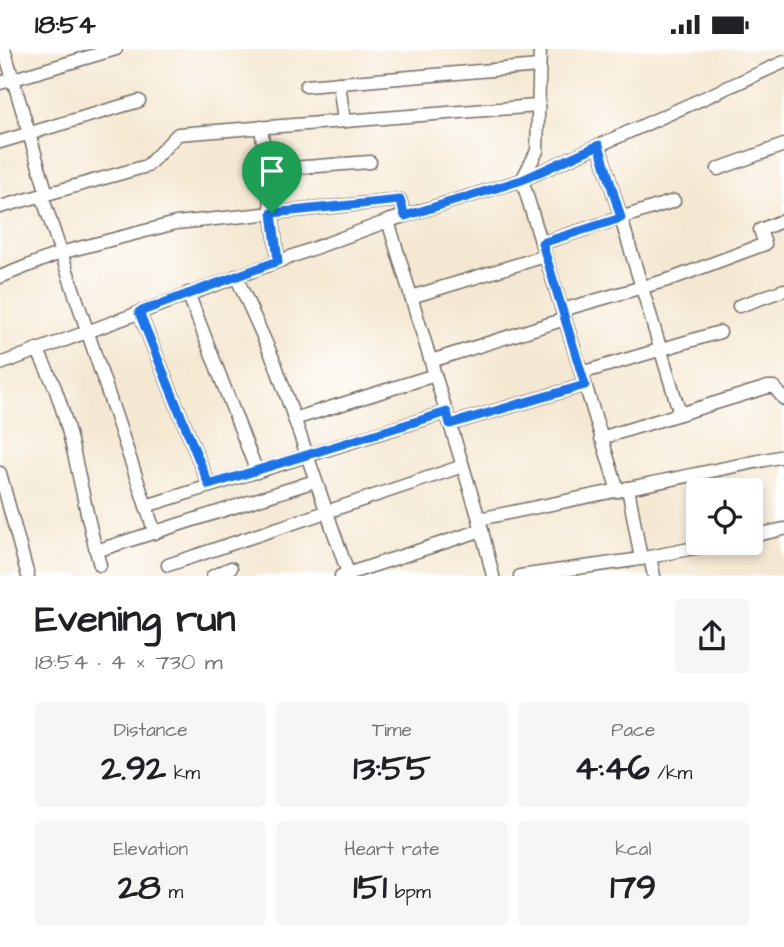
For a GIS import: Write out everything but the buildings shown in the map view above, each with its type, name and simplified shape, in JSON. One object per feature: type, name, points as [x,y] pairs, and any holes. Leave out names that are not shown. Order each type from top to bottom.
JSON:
[{"type":"street","points":[[4,49],[6,82],[29,134],[60,253],[155,533]]},
{"type":"street","points":[[6,82],[116,49]]},
{"type":"street","points":[[540,49],[537,151],[522,180],[601,438],[654,576]]},
{"type":"street","points":[[0,364],[388,221],[522,180],[784,62]]},
{"type":"street","points":[[306,86],[539,66]]},
{"type":"street","points":[[339,83],[344,121]]},
{"type":"street","points":[[0,142],[139,101]]},
{"type":"street","points":[[0,207],[147,166],[178,134],[537,106]]},
{"type":"street","points":[[261,127],[278,261]]},
{"type":"street","points":[[599,145],[680,414]]},
{"type":"street","points":[[718,169],[784,145]]},
{"type":"street","points":[[266,170],[370,163]]},
{"type":"street","points":[[0,277],[60,253],[176,223],[400,200],[405,216]]},
{"type":"street","points":[[411,297],[543,250],[621,218],[674,201]]},
{"type":"street","points":[[431,361],[765,244],[760,230],[784,220]]},
{"type":"street","points":[[388,221],[481,524],[493,576]]},
{"type":"street","points":[[236,276],[275,363],[346,575],[481,524],[784,456]]},
{"type":"street","points":[[739,306],[784,290]]},
{"type":"street","points":[[188,293],[257,472]]},
{"type":"street","points":[[139,312],[209,485]]},
{"type":"street","points":[[146,506],[307,455],[583,379],[661,350],[720,332]]},
{"type":"street","points":[[37,349],[55,388],[65,420],[100,565]]},
{"type":"street","points":[[294,419],[435,375]]},
{"type":"street","points":[[601,438],[768,387],[774,387],[784,399]]},
{"type":"street","points":[[168,565],[463,466]]},
{"type":"street","points":[[0,473],[28,576]]},
{"type":"street","points":[[96,551],[315,481]]},
{"type":"street","points":[[763,533],[784,529]]},
{"type":"street","points":[[520,576],[686,550]]},
{"type":"street","points":[[213,576],[231,568]]},
{"type":"route","points":[[599,145],[621,218],[542,243],[585,385],[450,424],[447,412],[209,485],[139,312],[278,261],[272,213],[400,200],[405,216],[522,180],[599,145]]}]
